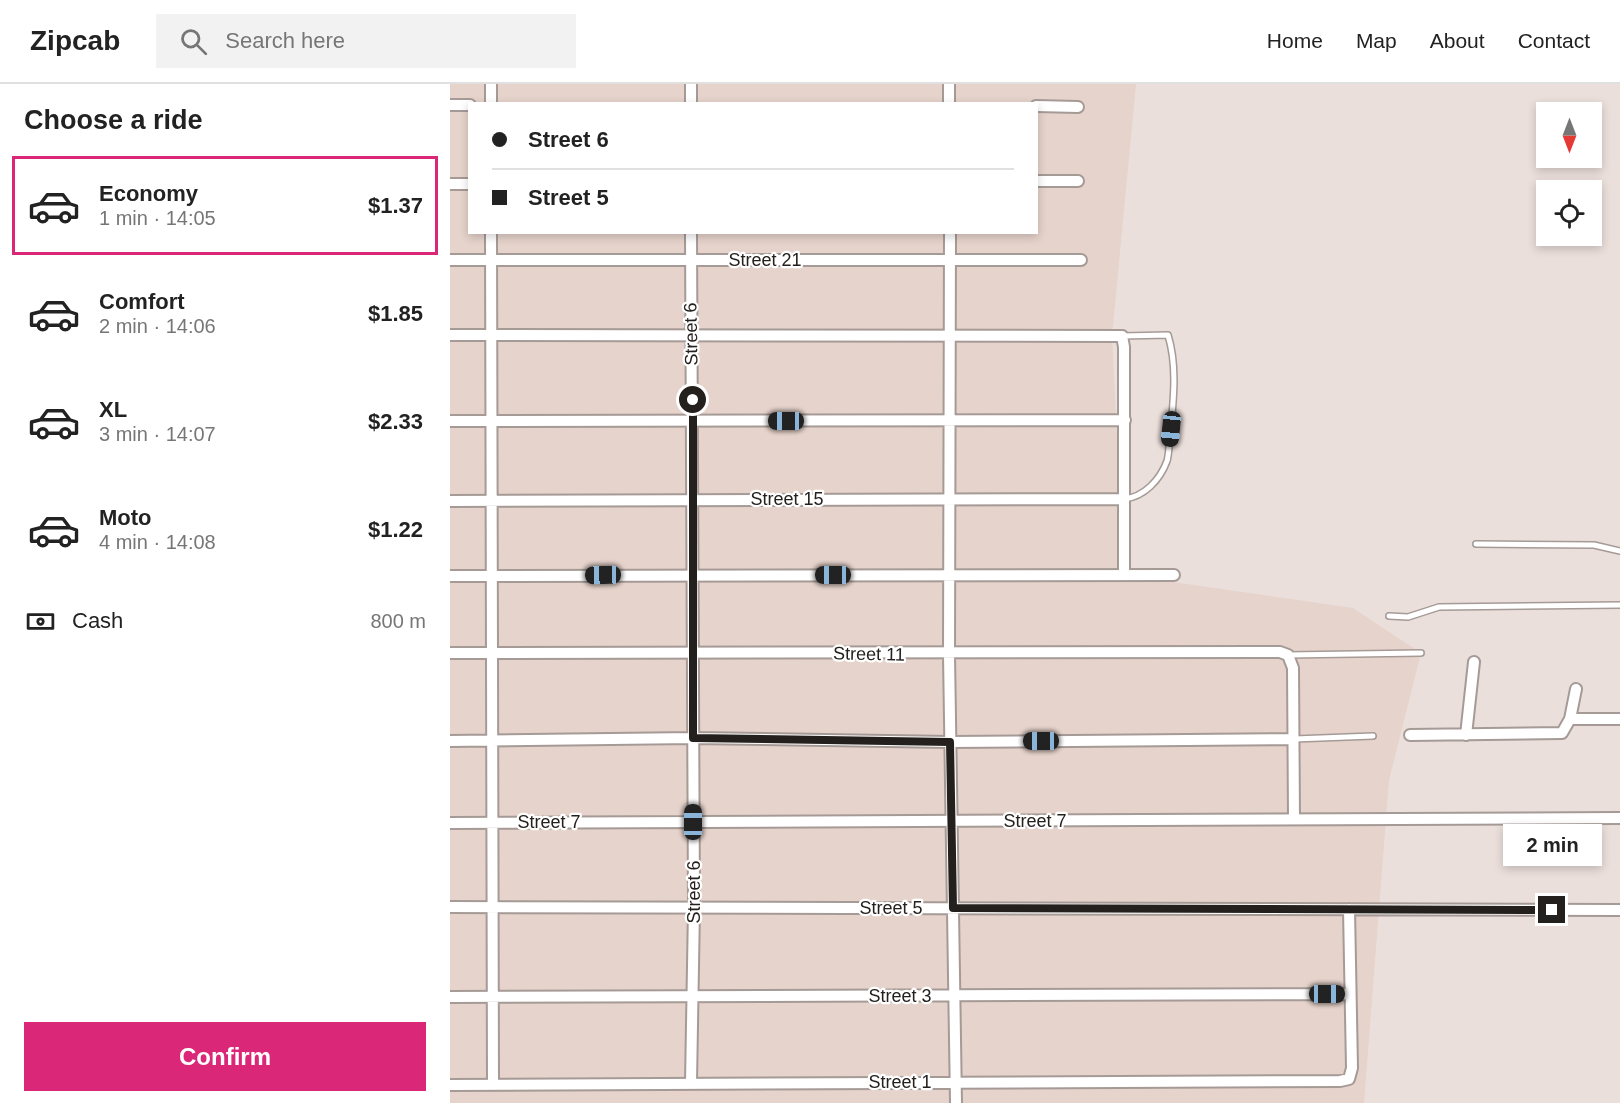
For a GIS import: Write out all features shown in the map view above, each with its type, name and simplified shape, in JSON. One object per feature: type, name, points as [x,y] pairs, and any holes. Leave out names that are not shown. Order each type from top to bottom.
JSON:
[{"type":"street","points":[[491,84],[491,102]]},
{"type":"street","points":[[691,84],[691,102]]},
{"type":"street","points":[[949,84],[949,102]]},
{"type":"street","points":[[450,105],[468,105]]},
{"type":"street","points":[[1038,106],[1078,107]]},
{"type":"street","points":[[1038,181],[1078,181]]},
{"type":"street","points":[[450,184],[468,184]]},
{"type":"street","points":[[491,234],[490,576],[493,1085]]},
{"type":"street","name":"Street 6","points":[[691,234],[690,335],[694,500],[694,996],[691,1083]]},
{"type":"street","points":[[950,234],[949,655],[956,1103]]},
{"type":"street","name":"Street 21","points":[[450,260],[1081,260]]},
{"type":"street","points":[[450,335],[1122,336],[1125,420],[1124,575]]},
{"type":"street","points":[[450,421],[1125,420]]},
{"type":"street","name":"Street 15","points":[[450,501],[1124,499]]},
{"type":"street","points":[[450,576],[1174,575]]},
{"type":"street","name":"Street 11","points":[[450,653],[693,652],[949,655],[1280,652],[1288,656]]},
{"type":"street","points":[[1288,656],[1293,668],[1294,819]]},
{"type":"street","points":[[1466,735],[1474,662]]},
{"type":"street","points":[[1410,735],[1556,734],[1567,730],[1576,689]]},
{"type":"street","points":[[1570,719],[1620,719]]},
{"type":"street","points":[[450,741],[693,738],[950,742],[1293,739]]},
{"type":"street","name":"Street 7","points":[[450,823],[1620,818]]},
{"type":"street","name":"Street 5","points":[[450,907],[1620,910]]},
{"type":"street","points":[[1349,909],[1350,994]]},
{"type":"street","name":"Street 3","points":[[450,997],[1350,994]]},
{"type":"street","name":"Street 1","points":[[450,1085],[1329,1081],[1349,1079],[1352,1068],[1350,994]]},
{"type":"lane","points":[[1122,336],[1168,334],[1173,351],[1174,373],[1167,460],[1146,493],[1137,498],[1124,499]]},
{"type":"lane","points":[[1476,544],[1594,545],[1620,551]]},
{"type":"lane","points":[[1389,616],[1408,617],[1439,607],[1620,605]]},
{"type":"lane","points":[[1288,656],[1421,653]]},
{"type":"lane","points":[[1293,739],[1373,736]]},
{"type":"shaded area","points":[[450,84],[1136,84],[1112,336],[1124,575],[1353,608],[1421,653],[1389,780],[1364,1103],[450,1103]]},
{"type":"route","points":[[693,400],[693,738],[950,742],[953,908],[1552,910]]}]
